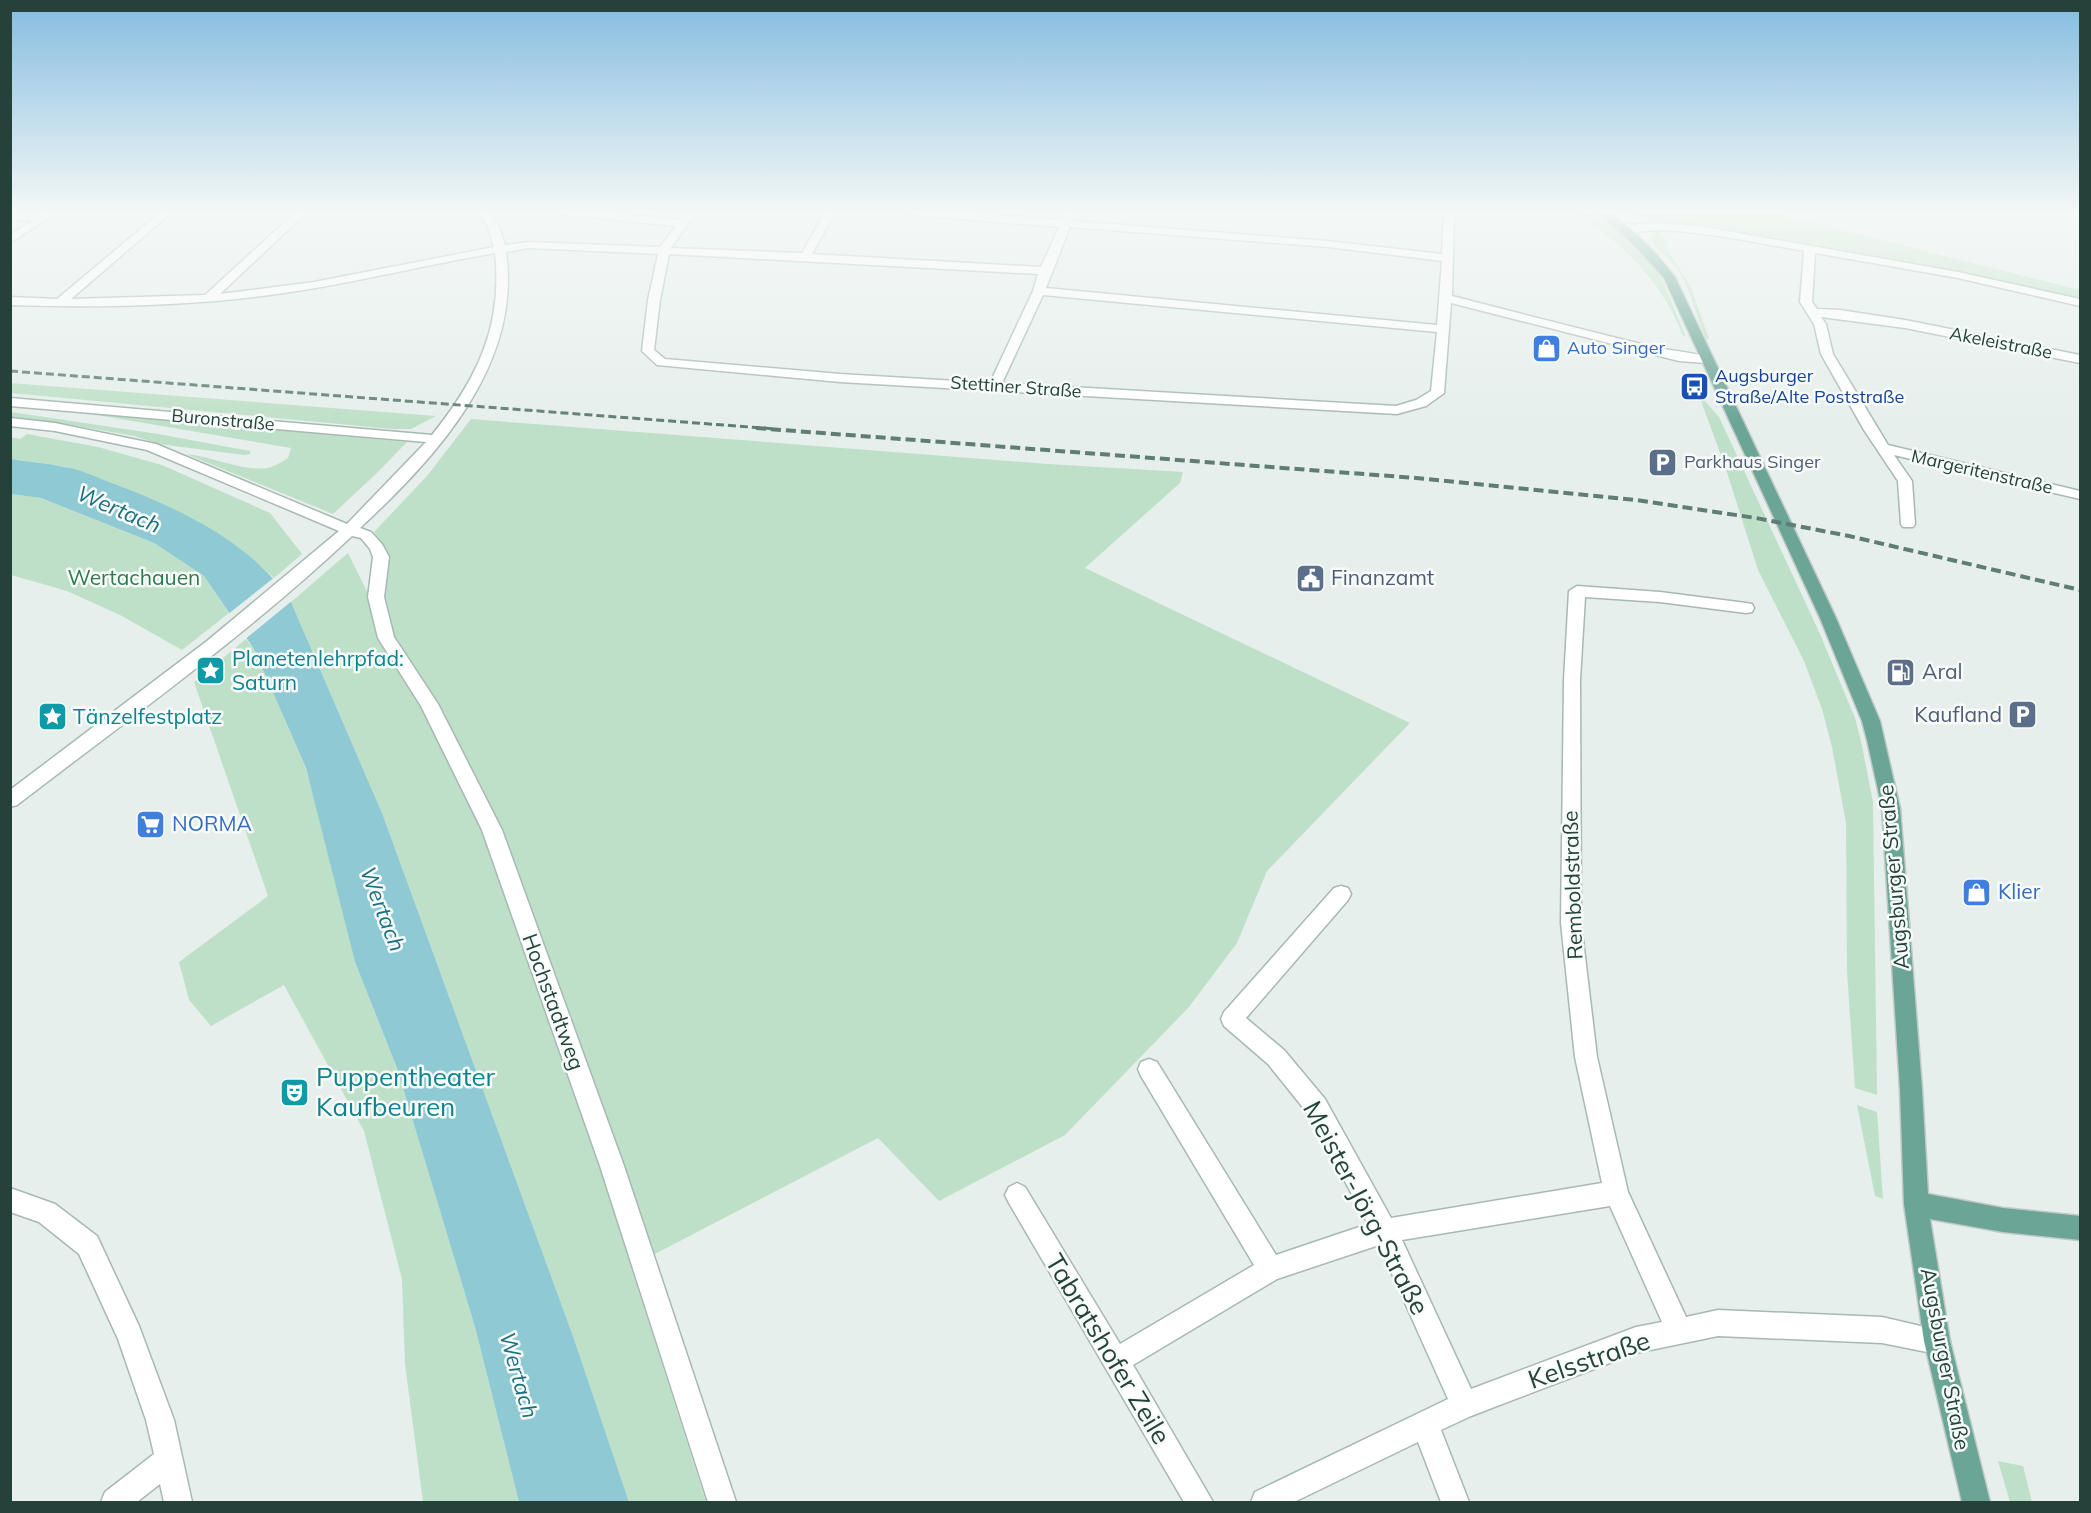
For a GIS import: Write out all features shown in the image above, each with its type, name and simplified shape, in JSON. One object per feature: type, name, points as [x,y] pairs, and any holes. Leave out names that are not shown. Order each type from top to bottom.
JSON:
[{"type":"main road","name":"Augsburger Straße","points":[[1671,283],[1828,618],[1871,721],[1876,740],[1891,808],[1910,1078],[1916,1204],[1937,1341],[1976,1503]]},
{"type":"main road","points":[[1916,1204],[2003,1220],[2080,1228]]},
{"type":"street","points":[[59,303],[83,283]]},
{"type":"street","points":[[207,299],[225,283]]},
{"type":"street","points":[[10,301],[102,305],[207,299],[284,290],[322,283]]},
{"type":"street","points":[[10,800],[199,656],[308,569],[351,530],[403,477],[435,440],[469,393],[487,360],[502,312],[502,283]]},
{"type":"street","name":"Stettiner Straße","points":[[657,283],[648,351],[662,362],[840,378],[995,385],[1397,410],[1421,403],[1437,393],[1446,283]]},
{"type":"street","points":[[995,385],[1042,283]]},
{"type":"street","points":[[1807,283],[1806,302],[1820,324],[1827,354],[1905,481],[1908,524]]},
{"type":"street","points":[[1996,283],[2080,302]]},
{"type":"street","points":[[1039,291],[1443,329]]},
{"type":"street","points":[[1446,298],[1679,357],[1706,359]]},
{"type":"street","name":"Akeleistraße","points":[[1815,313],[1840,314],[1905,324],[2080,359]]},
{"type":"street","name":"Buronstraße","points":[[10,402],[435,440]]},
{"type":"street","name":"Buronstraße","points":[[10,422],[55,428],[151,447],[351,530]]},
{"type":"street","name":"Margeritenstraße","points":[[1884,448],[2080,495]]},
{"type":"street","name":"Hochstadtweg","points":[[351,530],[366,535],[377,547],[381,557],[376,597],[386,638],[429,704],[492,830],[612,1166],[722,1503]]},
{"type":"street","name":"Remboldstraße","points":[[1680,1331],[1616,1193],[1586,1057],[1571,923],[1572,680],[1577,591],[1660,597],[1746,608]]},
{"type":"street","name":"Meister-Jörg-Straße","points":[[1341,894],[1232,1020],[1276,1057],[1317,1107],[1384,1232],[1464,1406]]},
{"type":"street","points":[[1149,1069],[1271,1269]]},
{"type":"street","points":[[1115,1361],[1271,1269],[1384,1232],[1616,1193]]},
{"type":"street","name":"Tabratshofer Zeile","points":[[1017,1195],[1199,1503]]},
{"type":"street","points":[[10,1200],[46,1213],[88,1245],[130,1335],[160,1420],[178,1503]]},
{"type":"street","name":"Kelsstraße","points":[[1265,1503],[1464,1406],[1636,1340],[1718,1323],[1882,1330],[1937,1341]]},
{"type":"street","points":[[1426,1426],[1455,1503]]},
{"type":"street","points":[[115,1503],[169,1460]]},
{"type":"green space","points":[[1653,283],[1663,283],[1686,337],[1683,336],[1664,298]]},
{"type":"green space","points":[[1685,283],[1688,283],[1691,288],[1709,339],[1706,339]]},
{"type":"green space","points":[[1992,283],[2051,283],[2080,290],[2080,300]]},
{"type":"green space","points":[[10,383],[436,416],[411,429],[393,429],[11,393]]},
{"type":"green space","points":[[1703,399],[1719,417],[1820,634],[1855,718],[1861,741],[1873,802],[1877,1095],[1855,1088],[1847,972],[1846,823],[1832,747],[1822,709],[1804,661],[1758,570],[1725,466],[1701,401]]},
{"type":"green space","points":[[11,412],[158,434],[250,451],[250,454],[159,444],[134,436],[11,417]]},
{"type":"green space","points":[[92,412],[407,442],[333,514],[186,454],[262,469],[288,458],[291,448],[91,414]]},
{"type":"green space","points":[[471,419],[1048,464],[1183,472],[1180,483],[1085,568],[1410,723],[1267,871],[1237,943],[1189,1007],[1065,1135],[939,1201],[878,1138],[651,1256],[497,828],[391,635],[384,617],[382,603],[384,553],[374,532],[427,476]]},
{"type":"green space","points":[[27,434],[98,447],[162,465],[270,513],[302,554],[274,578],[261,566],[68,467],[11,459],[10,437],[20,439]]},
{"type":"green space","name":"Wertachauen","points":[[11,494],[41,498],[154,543],[204,576],[229,613],[182,650],[120,615],[67,591],[11,575]]},
{"type":"green space","points":[[348,553],[486,833],[605,1175],[632,1270],[706,1502],[629,1502],[574,1339],[382,813],[291,602]]},
{"type":"green space","points":[[246,639],[254,649],[305,766],[325,836],[355,962],[397,1068],[475,1327],[519,1502],[423,1502],[405,1364],[402,1279],[364,1131],[284,985],[211,1026],[189,1000],[179,962],[268,896],[194,682]]},
{"type":"green space","points":[[1857,1105],[1877,1112],[1883,1199],[1875,1196]]},
{"type":"green space","points":[[1998,1461],[2023,1466],[2032,1502],[2010,1502]]},
{"type":"water","name":"Wertach","points":[[11,459],[76,469],[185,515],[210,528],[255,561],[291,602],[382,813],[574,1339],[629,1502],[519,1502],[475,1327],[397,1068],[355,962],[306,768],[254,649],[204,576],[154,543],[41,498],[11,494]]},
{"type":"pier","points":[[276,576],[293,600],[243,641],[227,615]]},
{"type":"railway","points":[[10,371],[776,429]]},
{"type":"railway","points":[[756,428],[1416,478],[1636,500],[1756,518],[1849,536],[2080,590]]},
{"type":"place","name":"Auto Singer","points":[[1546,348]]},
{"type":"place","name":"Augsburger Straße/Alte Poststraße","points":[[1694,386]]},
{"type":"place","name":"Parkhaus Singer","points":[[1663,462]]},
{"type":"place","name":"Finanzamt","points":[[1310,578]]},
{"type":"place","name":"Planetenlehrpfad: Saturn","points":[[211,671]]},
{"type":"place","name":"Aral","points":[[1901,672]]},
{"type":"place","name":"Kaufland","points":[[2023,715]]},
{"type":"place","name":"Tänzelfestplatz","points":[[52,717]]},
{"type":"place","name":"NORMA","points":[[151,824]]},
{"type":"place","name":"Klier","points":[[1977,892]]},
{"type":"place","name":"Puppentheater Kaufbeuren","points":[[295,1092]]}]
